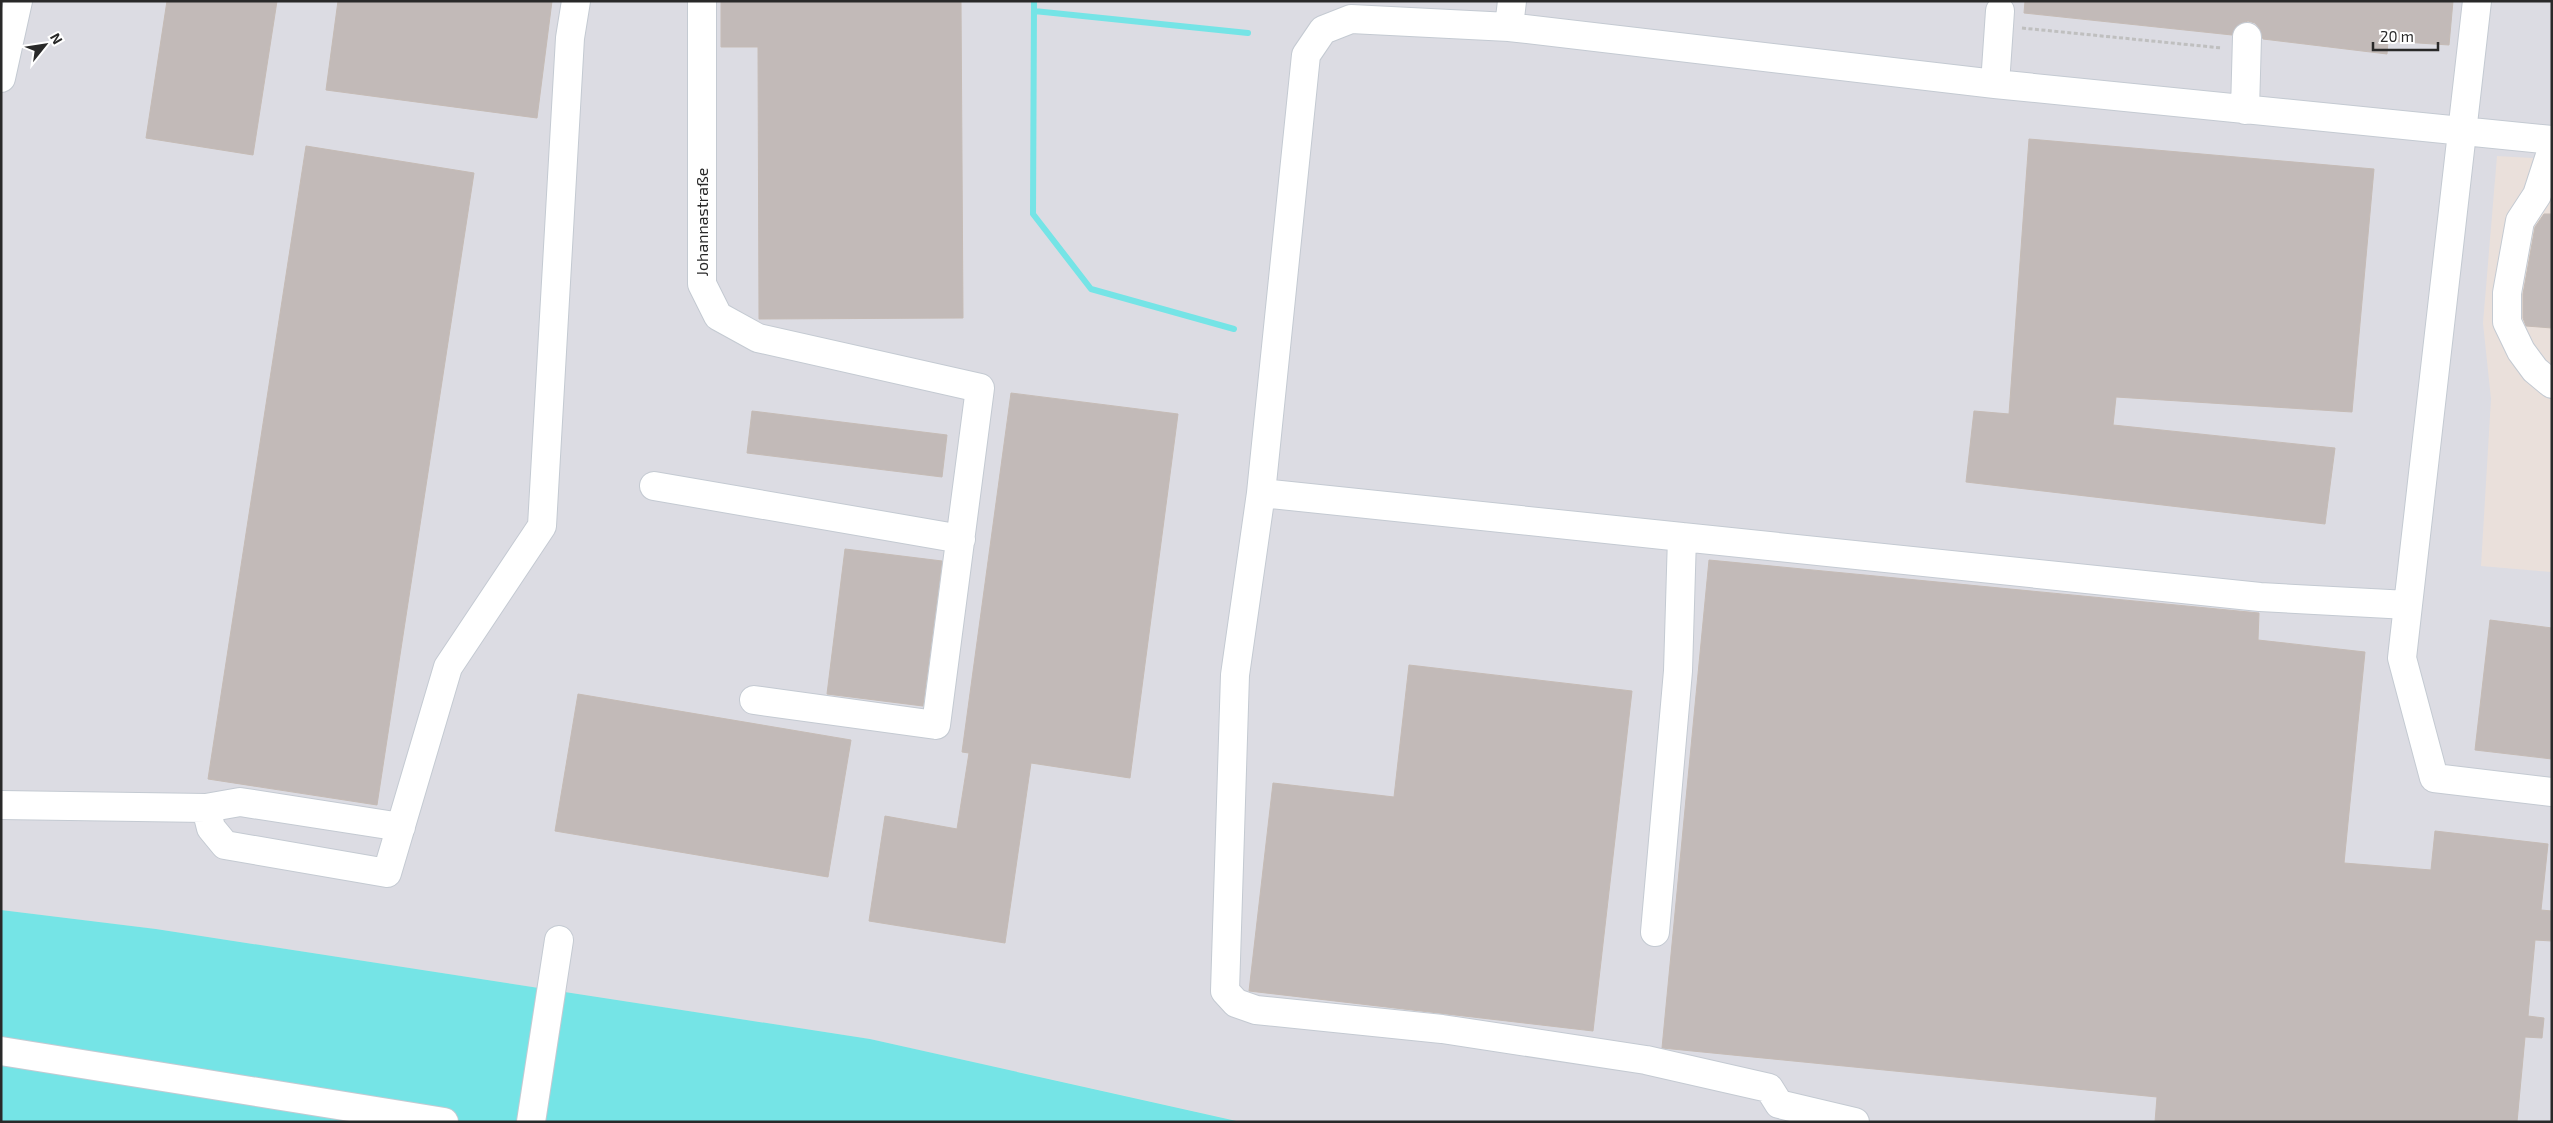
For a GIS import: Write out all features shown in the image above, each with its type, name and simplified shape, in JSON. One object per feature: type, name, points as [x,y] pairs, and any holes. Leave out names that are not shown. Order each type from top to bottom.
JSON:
[{"type":"street","points":[[1,78],[18,1]]},
{"type":"street","points":[[206,808],[211,828],[225,845],[387,873],[448,667],[542,526],[570,38],[576,1]]},
{"type":"street","name":"Johannastraße","points":[[702,1],[702,284],[718,316],[758,338],[980,388],[961,539]]},
{"type":"street","points":[[2476,1],[2402,658],[2434,778],[2552,792]]},
{"type":"street","points":[[1855,1122],[1779,1104],[1769,1088],[1646,1060],[1442,1029],[1256,1010],[1236,1003],[1225,992],[1235,675],[1261,493],[1306,56],[1323,30],[1351,19],[1510,14],[1994,84],[2552,140]]},
{"type":"street","points":[[1994,84],[1999,18]]},
{"type":"street","points":[[2245,110],[2247,44]]},
{"type":"street","points":[[2552,149],[2537,195],[2520,222],[2507,293],[2506,322],[2525,357],[2535,370],[2552,384]]},
{"type":"street","points":[[654,486],[961,539],[936,725],[754,700]]},
{"type":"street","points":[[1261,493],[2260,597],[2408,605]]},
{"type":"street","points":[[1655,932],[1678,670],[1682,537]]},
{"type":"street","points":[[1,805],[206,808],[240,802],[401,827]]},
{"type":"street","points":[[531,1122],[559,940]]},
{"type":"street","points":[[1,1051],[444,1122]]},
{"type":"path","points":[[1999,18],[2247,44]]},
{"type":"shaded area","points":[[1,1],[2552,1],[2552,159],[2497,156],[2483,323],[2491,399],[2481,566],[2552,572],[2552,1122],[1242,1122],[870,1039],[156,929],[1,910]]},
{"type":"water","points":[[1,910],[156,929],[870,1039],[1241,1122],[1,1122]]},
{"type":"building","points":[[167,1],[277,1],[253,155],[146,138]]},
{"type":"building","points":[[338,1],[552,1],[537,118],[326,90]]},
{"type":"building","points":[[721,1],[961,1],[963,318],[759,319],[758,47],[721,47]]},
{"type":"building","points":[[2025,1],[2453,1],[2449,45],[2388,41],[2387,54],[2263,39],[2260,29],[2255,23],[2248,21],[2239,24],[2232,35],[2024,13]]},
{"type":"building","points":[[2029,139],[2374,169],[2352,412],[2116,397],[2113,425],[2335,448],[2325,524],[1966,482],[1974,411],[2009,414]]},
{"type":"building","points":[[306,146],[474,173],[377,805],[208,779]]},
{"type":"building","points":[[2544,214],[2552,214],[2552,328],[2526,326],[2523,318],[2523,294],[2535,227]]},
{"type":"building","points":[[1011,393],[1178,414],[1130,778],[1031,763],[1005,943],[869,921],[885,816],[957,829],[969,753],[962,752]]},
{"type":"building","points":[[752,411],[947,435],[942,477],[747,453]]},
{"type":"building","points":[[845,549],[942,561],[923,706],[827,694]]},
{"type":"building","points":[[1709,560],[2259,613],[2258,640],[2365,652],[2344,863],[2431,870],[2435,831],[2548,844],[2541,910],[2552,911],[2552,941],[2535,940],[2528,1016],[2544,1018],[2542,1038],[2525,1037],[2517,1122],[2155,1122],[2157,1097],[1662,1048]]},
{"type":"building","points":[[2490,620],[2552,628],[2552,759],[2475,750]]},
{"type":"building","points":[[1409,665],[1632,691],[1593,1031],[1249,991],[1273,783],[1394,797]]},
{"type":"building","points":[[578,694],[851,740],[828,877],[555,831]]},
{"type":"waterway","points":[[1034,1],[1033,214],[1091,289],[1234,329]]},
{"type":"waterway","points":[[1034,11],[1248,33]]}]
